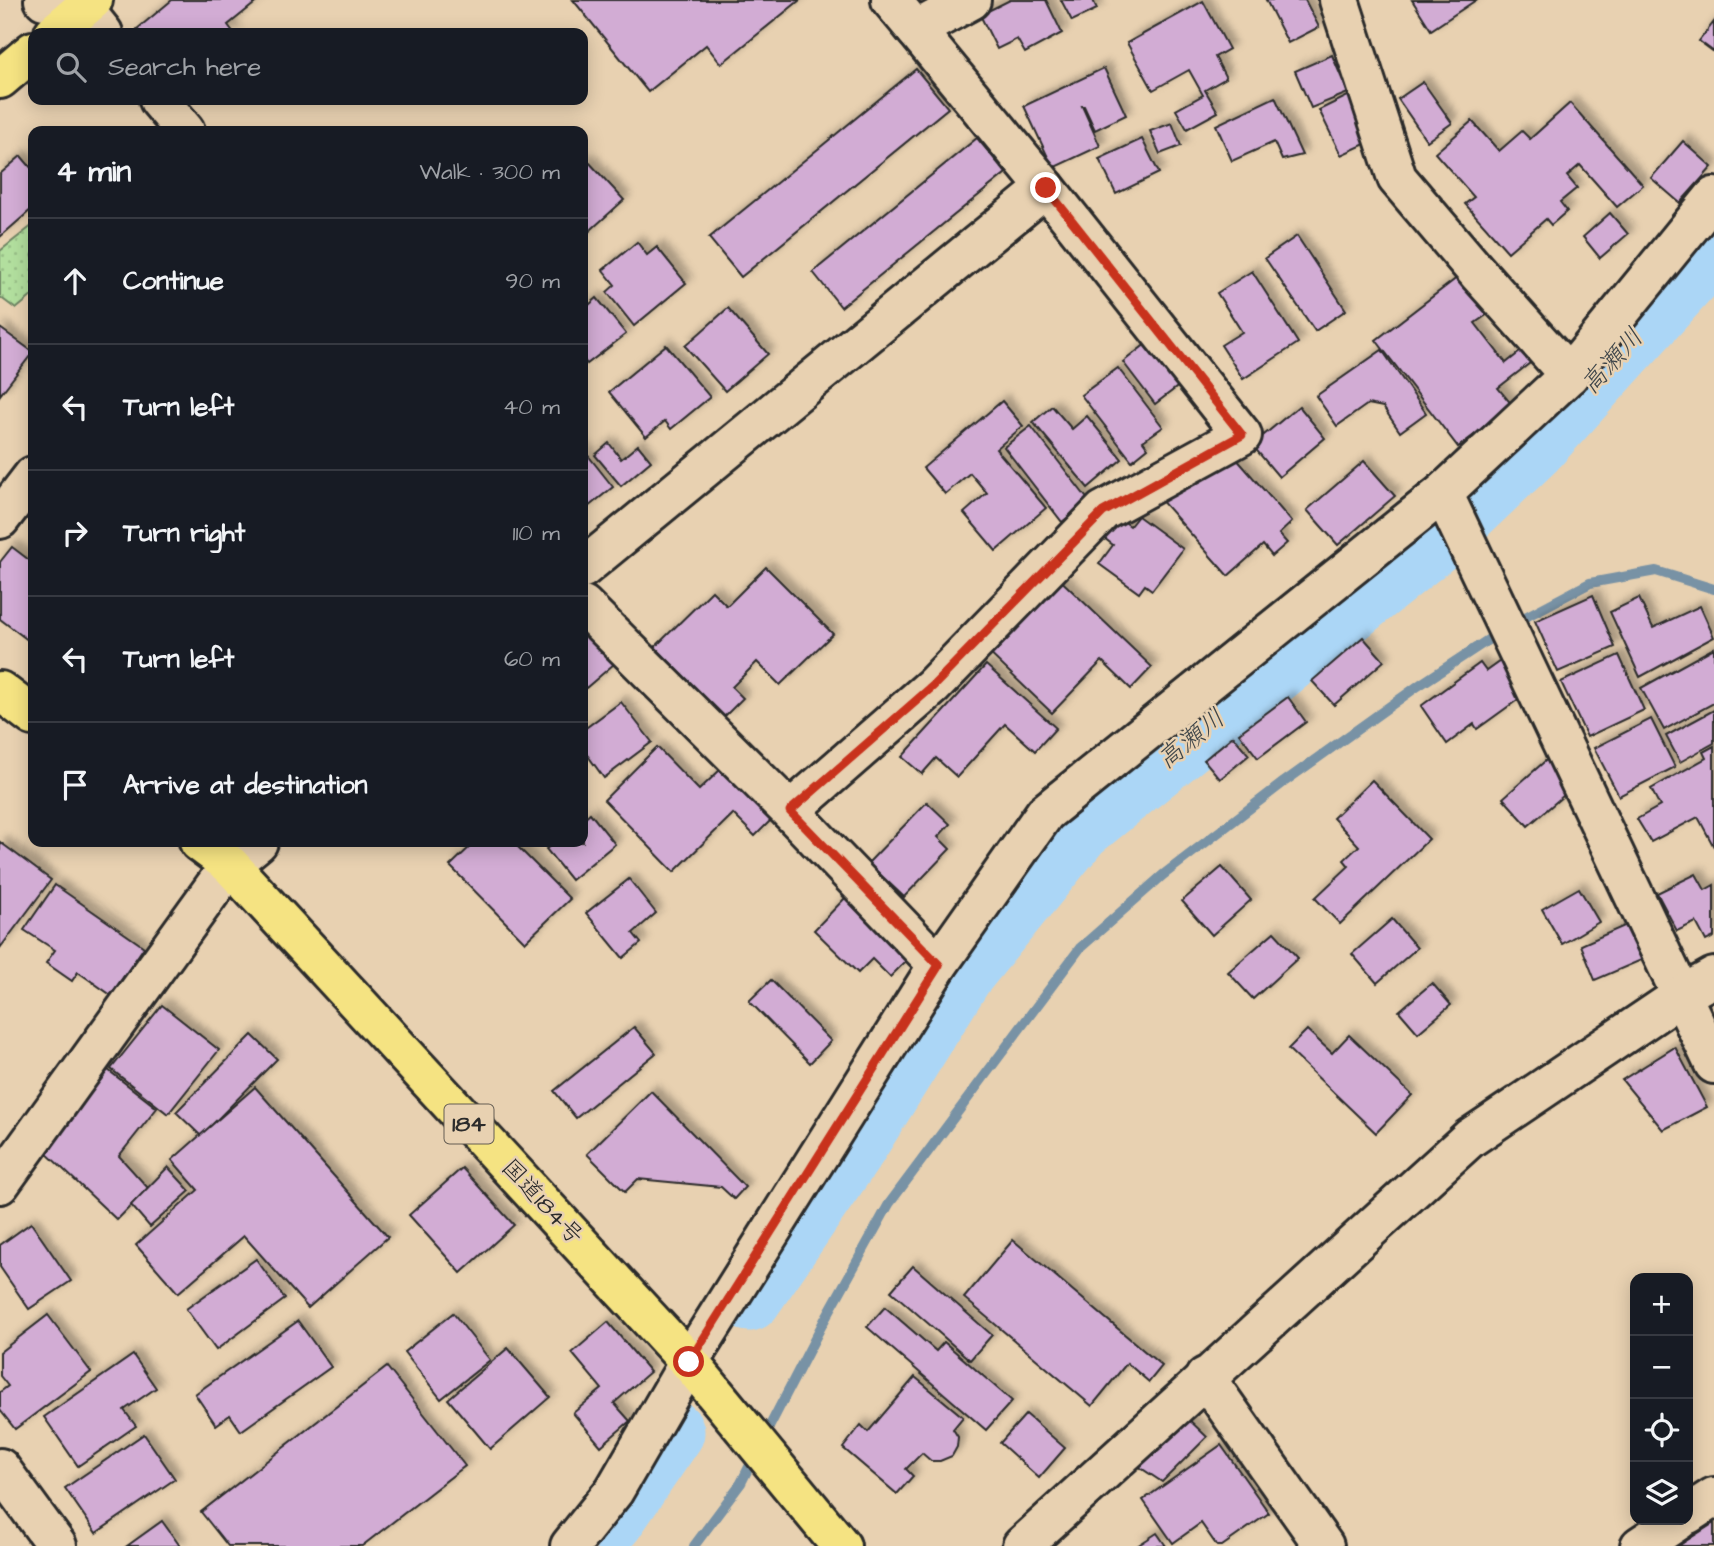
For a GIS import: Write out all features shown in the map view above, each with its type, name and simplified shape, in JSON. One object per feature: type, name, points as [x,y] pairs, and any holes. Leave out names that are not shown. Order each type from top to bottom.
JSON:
[{"type":"highway","points":[[64,28],[93,14]]},
{"type":"highway","points":[[0,79],[28,55]]},
{"type":"highway","points":[[0,691],[28,712]]},
{"type":"highway","name":"国道184号","points":[[219,847],[244,853],[689,1362],[841,1546]]},
{"type":"street","points":[[44,0],[93,14]]},
{"type":"street","points":[[790,811],[933,686],[1103,512],[1242,435],[1046,188],[891,0]]},
{"type":"street","points":[[916,30],[971,0]]},
{"type":"street","points":[[1339,0],[1397,177],[1569,375]]},
{"type":"street","points":[[163,105],[181,126]]},
{"type":"street","points":[[588,564],[1046,188]]},
{"type":"street","points":[[570,1546],[614,1491],[689,1362],[939,965],[1045,813],[1443,493],[1569,375],[1714,197]]},
{"type":"street","points":[[0,519],[28,483]]},
{"type":"street","points":[[1443,493],[1698,986],[1714,1064]]},
{"type":"street","points":[[588,610],[790,811],[939,965]]},
{"type":"street","points":[[0,1184],[244,853]]},
{"type":"street","points":[[1022,1546],[1470,1138],[1698,986]]},
{"type":"street","points":[[1205,1377],[1324,1546]]},
{"type":"street","points":[[0,1468],[57,1546]]},
{"type":"street","points":[[1693,1511],[1714,1497]]},
{"type":"street","points":[[1640,1546],[1672,1525]]},
{"type":"green space","points":[[28,229],[28,299],[16,309],[0,297],[0,251]]},
{"type":"building","points":[[172,0],[259,0],[228,25],[230,28],[138,28]]},
{"type":"building","points":[[573,0],[800,0],[721,64],[706,45],[648,92]]},
{"type":"building","points":[[1010,0],[1046,0],[1062,33],[1025,53],[1017,39],[997,49],[980,15]]},
{"type":"building","points":[[1061,0],[1093,0],[1097,9],[1072,21]]},
{"type":"building","points":[[1266,0],[1305,0],[1319,27],[1288,43]]},
{"type":"building","points":[[1412,0],[1476,0],[1431,30]]},
{"type":"building","points":[[1203,1],[1229,49],[1215,57],[1226,78],[1205,90],[1218,112],[1187,129],[1176,110],[1203,95],[1189,70],[1153,90],[1127,43]]},
{"type":"building","points":[[1714,22],[1714,52],[1699,41]]},
{"type":"building","points":[[1332,55],[1348,93],[1311,108],[1295,71]]},
{"type":"building","points":[[1104,68],[1126,115],[1095,130],[1082,106],[1100,146],[1053,168],[1024,106]]},
{"type":"building","points":[[916,69],[948,108],[741,277],[709,238]]},
{"type":"building","points":[[1423,82],[1452,123],[1427,141],[1398,99]]},
{"type":"building","points":[[1354,93],[1376,139],[1341,155],[1319,110]]},
{"type":"building","points":[[1275,97],[1302,155],[1282,160],[1274,142],[1232,161],[1216,125]]},
{"type":"building","points":[[1570,103],[1643,185],[1617,207],[1580,165],[1567,176],[1577,188],[1560,202],[1567,211],[1551,225],[1546,219],[1508,252],[1465,204],[1474,197],[1435,153],[1472,121],[1499,151],[1522,131],[1530,139]]},
{"type":"building","points":[[1172,123],[1181,146],[1160,154],[1150,131]]},
{"type":"building","points":[[977,138],[1006,173],[841,307],[813,272]]},
{"type":"building","points":[[1142,139],[1159,173],[1116,194],[1099,159]]},
{"type":"building","points":[[1683,141],[1712,167],[1680,203],[1651,178]]},
{"type":"building","points":[[21,156],[28,164],[28,212],[0,237],[0,174]]},
{"type":"building","points":[[588,161],[624,200],[588,232]]},
{"type":"building","points":[[1610,213],[1628,234],[1600,258],[1583,237]]},
{"type":"building","points":[[1297,236],[1346,310],[1315,331],[1265,258]]},
{"type":"building","points":[[637,242],[647,255],[657,247],[686,283],[634,326],[607,292],[615,285],[603,270]]},
{"type":"building","points":[[1252,271],[1298,343],[1243,379],[1221,345],[1242,332],[1217,293]]},
{"type":"building","points":[[1462,274],[1491,312],[1475,323],[1506,363],[1530,344],[1539,356],[1498,388],[1513,406],[1458,447],[1376,340]]},
{"type":"building","points":[[597,298],[626,334],[588,363],[588,306]]},
{"type":"building","points":[[728,308],[768,354],[725,391],[685,346]]},
{"type":"building","points":[[0,328],[28,348],[28,359],[0,395]]},
{"type":"building","points":[[1156,336],[1189,378],[1155,404],[1123,362]]},
{"type":"building","points":[[666,345],[710,397],[671,429],[665,421],[646,437],[609,392]]},
{"type":"building","points":[[1382,350],[1426,413],[1400,432],[1383,407],[1368,404],[1337,426],[1316,396]]},
{"type":"building","points":[[1118,368],[1163,427],[1143,441],[1148,448],[1132,461],[1081,395]]},
{"type":"building","points":[[1002,401],[1023,426],[996,449],[1046,508],[996,551],[964,513],[987,493],[970,473],[945,494],[923,468]]},
{"type":"building","points":[[1052,406],[1072,429],[1087,416],[1122,459],[1088,488],[1033,422]]},
{"type":"building","points":[[1299,406],[1325,438],[1279,477],[1252,445]]},
{"type":"building","points":[[1031,426],[1089,501],[1062,522],[1004,447]]},
{"type":"building","points":[[609,443],[621,459],[638,445],[651,461],[621,486],[595,455]]},
{"type":"building","points":[[1228,449],[1292,522],[1279,534],[1287,543],[1272,556],[1263,545],[1228,576],[1159,498]]},
{"type":"building","points":[[588,455],[613,487],[588,507]]},
{"type":"building","points":[[1364,461],[1395,496],[1338,545],[1307,510]]},
{"type":"building","points":[[1115,515],[1130,526],[1138,516],[1183,549],[1152,590],[1145,585],[1139,593],[1099,564],[1113,545],[1100,535]]},
{"type":"building","points":[[12,547],[28,559],[28,640],[0,619],[0,562]]},
{"type":"building","points":[[766,567],[833,634],[780,685],[757,662],[732,687],[743,698],[724,717],[655,647],[712,591],[727,606]]},
{"type":"building","points":[[1051,571],[1152,667],[1131,689],[1102,661],[1052,713],[981,645]]},
{"type":"building","points":[[1593,595],[1615,647],[1558,672],[1535,621]]},
{"type":"building","points":[[1639,598],[1653,628],[1700,606],[1714,637],[1640,677],[1610,612]]},
{"type":"building","points":[[588,619],[621,658],[588,686]]},
{"type":"building","points":[[1363,637],[1384,661],[1334,705],[1312,681]]},
{"type":"building","points":[[1714,648],[1714,703],[1664,730],[1641,688]]},
{"type":"building","points":[[1619,655],[1644,710],[1587,737],[1561,682]]},
{"type":"building","points":[[1503,659],[1527,693],[1477,729],[1474,724],[1447,744],[1421,706],[1480,663],[1486,671]]},
{"type":"building","points":[[986,665],[1056,728],[1035,751],[1005,724],[957,777],[936,758],[922,774],[902,757]]},
{"type":"building","points":[[1288,697],[1306,722],[1258,758],[1239,733]]},
{"type":"building","points":[[621,702],[652,742],[604,778],[588,756],[588,726]]},
{"type":"building","points":[[1714,710],[1714,743],[1680,762],[1666,736]]},
{"type":"building","points":[[1651,719],[1675,767],[1619,796],[1594,748]]},
{"type":"building","points":[[1233,736],[1249,755],[1220,779],[1204,760]]},
{"type":"building","points":[[1714,746],[1714,847],[1698,817],[1651,842],[1637,819],[1660,806],[1651,789],[1706,758],[1703,752]]},
{"type":"building","points":[[657,747],[699,790],[723,767],[773,818],[755,836],[733,814],[674,872],[604,800]]},
{"type":"building","points":[[1552,755],[1577,784],[1528,826],[1503,798]]},
{"type":"building","points":[[1372,780],[1429,839],[1340,924],[1315,898],[1349,866],[1344,860],[1359,846],[1333,818]]},
{"type":"building","points":[[927,802],[950,824],[938,837],[950,849],[904,897],[868,863]]},
{"type":"building","points":[[590,813],[615,844],[571,880],[546,849],[588,847]]},
{"type":"building","points":[[0,842],[51,880],[0,948]]},
{"type":"building","points":[[470,847],[518,847],[570,899],[525,942],[450,866]]},
{"type":"building","points":[[1222,867],[1251,900],[1212,935],[1182,901]]},
{"type":"building","points":[[1696,874],[1705,890],[1714,885],[1714,937],[1706,941],[1696,922],[1677,931],[1657,893]]},
{"type":"building","points":[[629,879],[656,913],[633,933],[641,943],[623,958],[586,913]]},
{"type":"building","points":[[55,885],[144,947],[111,995],[78,972],[72,981],[46,963],[55,950],[24,930]]},
{"type":"building","points":[[1579,888],[1599,922],[1562,944],[1542,909]]},
{"type":"building","points":[[849,894],[912,955],[890,977],[872,959],[858,973],[814,930]]},
{"type":"building","points":[[1392,919],[1417,948],[1377,983],[1352,954]]},
{"type":"building","points":[[1638,920],[1653,955],[1595,980],[1581,945]]},
{"type":"building","points":[[1274,932],[1298,958],[1253,999],[1228,972]]},
{"type":"building","points":[[771,980],[831,1041],[810,1063],[749,1001]]},
{"type":"building","points":[[1432,983],[1451,1005],[1418,1033],[1399,1011]]},
{"type":"building","points":[[162,1005],[219,1050],[168,1114],[111,1069]]},
{"type":"building","points":[[634,1027],[656,1053],[576,1118],[554,1091]]},
{"type":"building","points":[[1307,1030],[1332,1053],[1349,1035],[1412,1095],[1376,1133],[1288,1049]]},
{"type":"building","points":[[252,1035],[277,1059],[201,1136],[176,1112]]},
{"type":"building","points":[[1675,1047],[1707,1107],[1663,1130],[1622,1080]]},
{"type":"building","points":[[108,1070],[157,1108],[119,1156],[148,1188],[117,1220],[45,1152]]},
{"type":"building","points":[[255,1087],[388,1237],[308,1308],[244,1236],[178,1293],[136,1245],[198,1190],[172,1160]]},
{"type":"building","points":[[651,1091],[745,1187],[734,1199],[721,1187],[638,1179],[625,1192],[587,1154]]},
{"type":"building","points":[[168,1167],[190,1191],[150,1227],[131,1205]]},
{"type":"building","points":[[462,1168],[514,1225],[461,1273],[409,1215]]},
{"type":"building","points":[[31,1223],[71,1281],[29,1309],[0,1267],[0,1245]]},
{"type":"building","points":[[1013,1240],[1162,1366],[1149,1382],[1127,1363],[1092,1406],[964,1298]]},
{"type":"building","points":[[256,1259],[285,1299],[216,1350],[186,1309]]},
{"type":"building","points":[[913,1266],[992,1335],[970,1360],[891,1291]]},
{"type":"building","points":[[885,1307],[936,1351],[944,1342],[1012,1401],[986,1430],[867,1327]]},
{"type":"building","points":[[453,1313],[490,1360],[441,1399],[404,1352]]},
{"type":"building","points":[[48,1315],[91,1372],[15,1429],[0,1410],[0,1392],[8,1386],[0,1376],[0,1352]]},
{"type":"building","points":[[298,1321],[331,1367],[241,1431],[230,1415],[216,1425],[195,1394]]},
{"type":"building","points":[[608,1322],[650,1372],[614,1403],[630,1421],[601,1446],[573,1413],[602,1389],[572,1353]]},
{"type":"building","points":[[508,1348],[550,1397],[490,1449],[448,1399]]},
{"type":"building","points":[[133,1355],[156,1388],[124,1410],[136,1426],[78,1466],[44,1417]]},
{"type":"building","points":[[387,1367],[465,1466],[362,1546],[228,1546],[201,1512]]},
{"type":"building","points":[[915,1377],[963,1417],[953,1429],[958,1437],[952,1456],[931,1461],[922,1453],[906,1469],[913,1476],[897,1494],[843,1448],[861,1425],[868,1432]]},
{"type":"building","points":[[1182,1413],[1207,1437],[1162,1482],[1132,1462]]},
{"type":"building","points":[[1026,1414],[1065,1448],[1039,1478],[1000,1443]]},
{"type":"building","points":[[144,1434],[175,1479],[96,1533],[65,1488]]},
{"type":"building","points":[[1221,1445],[1269,1513],[1222,1546],[1217,1546],[1201,1523],[1173,1543],[1143,1500]]},
{"type":"building","points":[[162,1521],[180,1546],[127,1546]]},
{"type":"building","points":[[1714,1523],[1714,1546],[1678,1546]]},
{"type":"building","points":[[1157,1533],[1166,1546],[1137,1546]]},
{"type":"waterway","name":"高瀬川","points":[[749,1299],[855,1145],[961,974],[1079,829],[1435,541],[1533,448],[1714,248]]},
{"type":"waterway","points":[[1514,623],[1590,583],[1656,571],[1714,589]]},
{"type":"waterway","points":[[762,1441],[889,1204],[1080,948],[1163,875],[1284,782],[1418,686],[1500,632]]},
{"type":"waterway","name":"高瀬川","points":[[611,1521],[672,1432]]},
{"type":"waterway","points":[[694,1546],[741,1483],[755,1455]]},
{"type":"route","points":[[689,1362],[939,965],[790,811],[933,686],[1103,512],[1242,435],[1046,188]]}]
